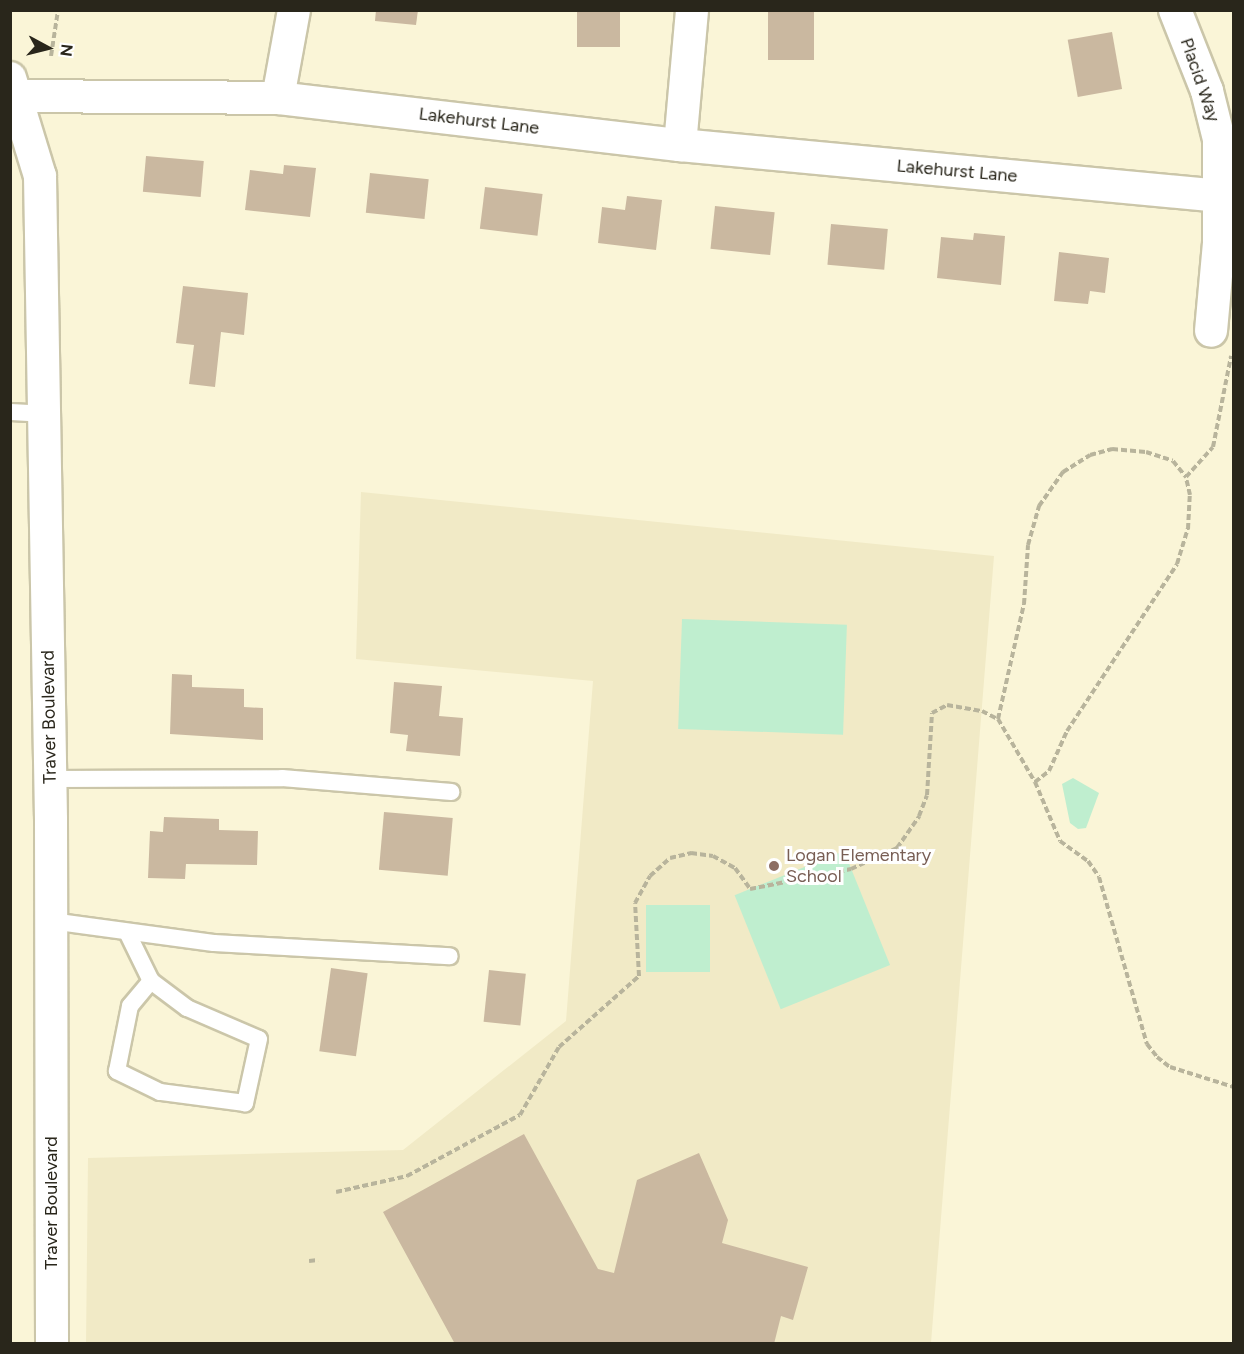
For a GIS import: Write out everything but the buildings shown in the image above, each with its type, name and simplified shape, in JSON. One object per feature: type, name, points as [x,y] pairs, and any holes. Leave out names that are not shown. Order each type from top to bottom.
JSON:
[{"type":"street","points":[[278,98],[294,10]]},
{"type":"street","points":[[680,145],[692,10]]},
{"type":"street","name":"Placid Way","points":[[1175,10],[1212,110],[1219,139],[1227,195],[1211,331]]},
{"type":"street","name":"Lakehurst Lane","points":[[12,96],[278,98],[680,145],[1227,195]]},
{"type":"street","name":"Traver Boulevard","points":[[12,96],[40,176],[50,779],[52,1344]]},
{"type":"lane","points":[[10,412],[43,414]]},
{"type":"lane","points":[[50,779],[282,778],[451,792]]},
{"type":"lane","points":[[51,921],[214,943],[450,956]]},
{"type":"lane","points":[[127,932],[151,981],[187,1008],[259,1039],[245,1103],[160,1092],[117,1071],[130,1006],[151,981]]},
{"type":"path","points":[[51,56],[58,10]]},
{"type":"path","points":[[1186,477],[1213,447],[1231,356]]},
{"type":"path","points":[[998,719],[1024,604],[1028,545],[1039,506],[1063,472],[1090,455],[1112,449],[1146,452],[1173,461],[1186,477],[1190,495],[1188,529],[1177,564],[1067,731],[1049,771],[1035,782]]},
{"type":"path","points":[[336,1192],[407,1176],[520,1115],[559,1047],[639,976],[636,903],[644,884],[662,863],[680,854],[703,853],[735,868],[750,889],[873,862],[897,848],[919,816],[930,772],[932,713],[947,705],[982,711],[998,719],[1035,782],[1060,841],[1088,861],[1098,878],[1147,1044],[1170,1067],[1233,1087]]},
{"type":"path","points":[[309,1262],[318,1260]]},
{"type":"shaded area","name":"Logan Elementary School","points":[[361,492],[994,556],[931,1343],[86,1344],[88,1158],[403,1150],[566,1021],[593,681],[356,659]]},
{"type":"green space","points":[[682,619],[847,625],[843,735],[678,729]]},
{"type":"green space","points":[[1073,778],[1099,793],[1086,828],[1078,829],[1070,823],[1062,784]]},
{"type":"green space","points":[[844,851],[890,965],[781,1009],[735,895]]},
{"type":"green space","points":[[646,905],[710,905],[710,972],[646,972]]},
{"type":"place","name":"Logan Elementary School","points":[[774,866]]}]
